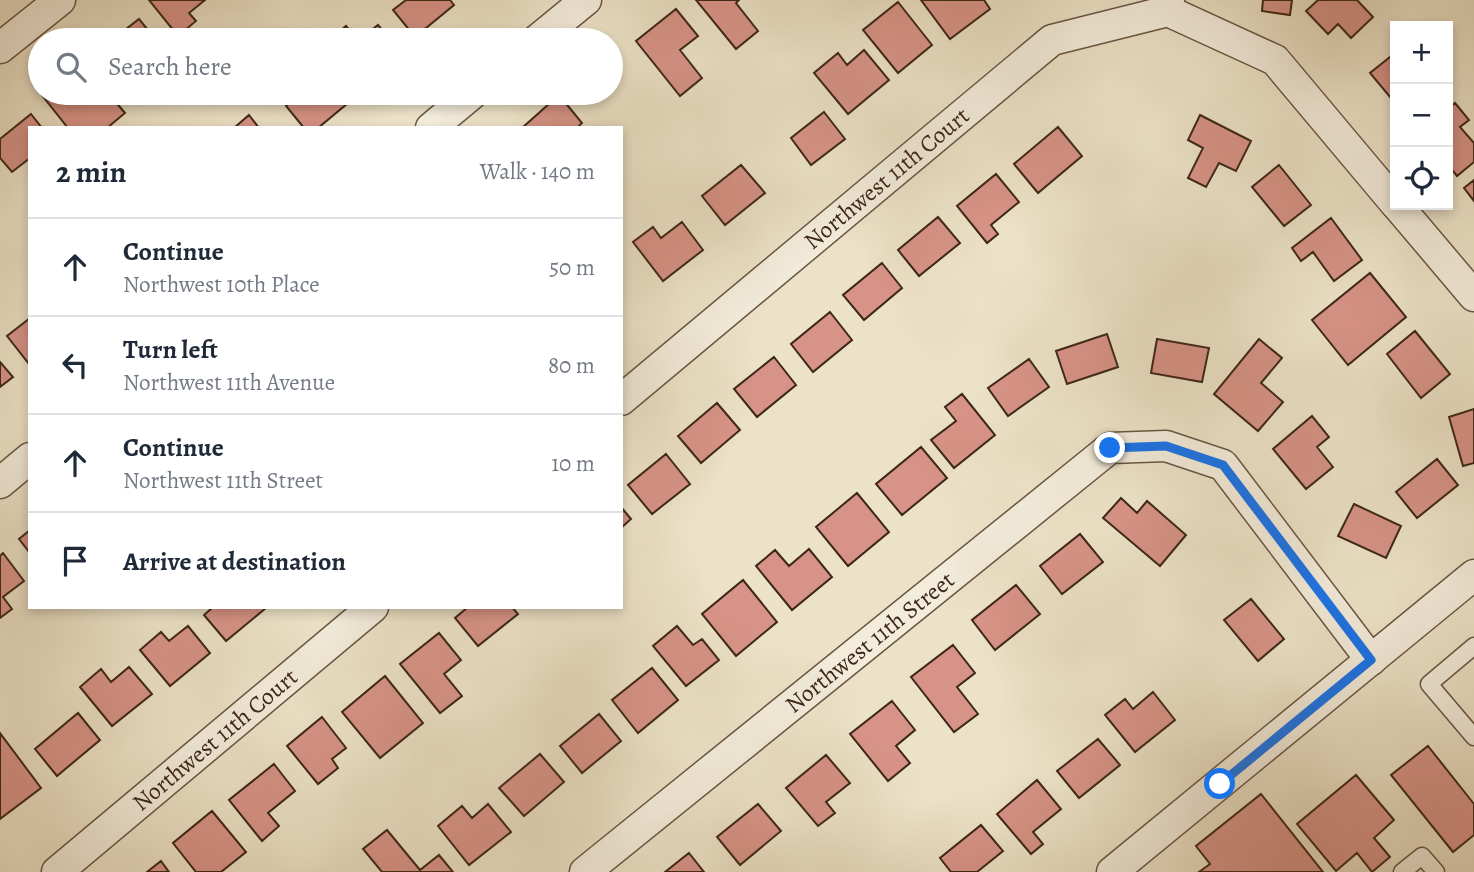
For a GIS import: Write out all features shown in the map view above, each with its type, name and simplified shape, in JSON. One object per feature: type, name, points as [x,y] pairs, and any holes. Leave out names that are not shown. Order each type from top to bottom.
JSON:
[{"type":"street","points":[[0,48],[60,0]]},
{"type":"street","points":[[552,28],[586,0]]},
{"type":"street","points":[[1169,5],[1275,60],[1390,197]]},
{"type":"street","name":"Northwest 11th Court","points":[[623,398],[1052,40],[1169,5]]},
{"type":"street","points":[[433,126],[459,105]]},
{"type":"street","points":[[1401,210],[1474,296]]},
{"type":"street","name":"Northwest 11th Street","points":[[585,872],[1110,448],[1166,446],[1223,465],[1371,660]]},
{"type":"street","points":[[0,483],[28,460]]},
{"type":"street","points":[[1112,872],[1474,575]]},
{"type":"street","name":"Northwest 11th Court","points":[[57,872],[371,609]]},
{"type":"lane","points":[[1474,646],[1429,684],[1474,737]]},
{"type":"lane","points":[[1402,872],[1422,856],[1436,872]]},
{"type":"building","points":[[149,0],[205,0],[189,13],[196,21],[188,28],[172,28]]},
{"type":"building","points":[[406,0],[450,0],[454,5],[426,28],[408,28],[393,10]]},
{"type":"building","points":[[696,0],[739,0],[736,3],[758,31],[736,49]]},
{"type":"building","points":[[921,0],[984,0],[990,9],[950,39]]},
{"type":"building","points":[[1263,0],[1292,0],[1290,15],[1262,11]]},
{"type":"building","points":[[1318,0],[1357,0],[1373,17],[1351,38],[1338,24],[1328,34],[1306,11]]},
{"type":"building","points":[[898,2],[932,45],[898,73],[863,30]]},
{"type":"building","points":[[676,9],[698,36],[680,50],[702,78],[680,96],[636,41]]},
{"type":"building","points":[[139,19],[146,28],[127,28]]},
{"type":"building","points":[[864,50],[889,80],[848,114],[814,73],[838,53],[847,65]]},
{"type":"building","points":[[1390,57],[1390,97],[1370,73]]},
{"type":"building","points":[[1455,103],[1469,120],[1460,127],[1474,143],[1474,162],[1457,176],[1453,171]]},
{"type":"building","points":[[50,105],[118,105],[125,113],[109,126],[66,126]]},
{"type":"building","points":[[346,105],[320,126],[302,126],[286,106]]},
{"type":"building","points":[[548,105],[567,105],[582,123],[579,126],[524,126]]},
{"type":"building","points":[[824,112],[845,139],[811,165],[791,138]]},
{"type":"building","points":[[31,114],[40,126],[28,126],[28,160],[12,172],[0,158],[0,139]]},
{"type":"building","points":[[249,115],[257,126],[236,126]]},
{"type":"building","points":[[1200,115],[1251,141],[1236,171],[1219,163],[1206,187],[1188,178],[1203,148],[1188,140]]},
{"type":"building","points":[[1058,127],[1082,156],[1038,193],[1014,164]]},
{"type":"building","points":[[741,165],[765,193],[725,225],[702,196]]},
{"type":"building","points":[[1279,165],[1311,205],[1284,226],[1252,187]]},
{"type":"building","points":[[996,174],[1019,202],[991,225],[998,234],[987,243],[957,206]]},
{"type":"building","points":[[1474,180],[1474,201],[1464,188]]},
{"type":"building","points":[[938,217],[960,243],[919,276],[898,250]]},
{"type":"building","points":[[1331,218],[1362,260],[1334,281],[1313,252],[1301,261],[1292,248]]},
{"type":"building","points":[[682,222],[703,250],[663,281],[633,242],[653,227],[661,238]]},
{"type":"building","points":[[882,263],[902,288],[864,320],[843,295]]},
{"type":"building","points":[[1370,273],[1406,317],[1348,365],[1312,320]]},
{"type":"building","points":[[830,312],[852,340],[813,372],[791,344]]},
{"type":"building","points":[[28,320],[28,363],[7,336]]},
{"type":"building","points":[[1415,331],[1450,374],[1421,398],[1387,354]]},
{"type":"building","points":[[1107,334],[1118,367],[1067,384],[1056,351]]},
{"type":"building","points":[[1157,339],[1209,348],[1202,382],[1151,373]]},
{"type":"building","points":[[1259,339],[1282,358],[1261,383],[1283,402],[1258,431],[1214,394]]},
{"type":"building","points":[[774,357],[796,385],[757,417],[734,389]]},
{"type":"building","points":[[1029,359],[1049,387],[1008,416],[988,388]]},
{"type":"building","points":[[0,362],[13,377],[0,387]]},
{"type":"building","points":[[962,394],[995,435],[954,468],[931,440],[956,421],[945,407]]},
{"type":"building","points":[[717,403],[740,430],[701,463],[678,436]]},
{"type":"building","points":[[1474,409],[1474,463],[1463,466],[1449,417]]},
{"type":"building","points":[[1312,416],[1329,437],[1317,447],[1333,467],[1306,489],[1273,449]]},
{"type":"building","points":[[921,447],[947,478],[902,515],[876,484]]},
{"type":"building","points":[[666,454],[690,484],[652,514],[628,485]]},
{"type":"building","points":[[1437,459],[1458,485],[1417,518],[1396,492]]},
{"type":"building","points":[[857,493],[889,532],[848,566],[816,527]]},
{"type":"building","points":[[1121,498],[1137,513],[1147,501],[1186,535],[1160,566],[1103,518]]},
{"type":"building","points":[[1354,504],[1401,526],[1386,558],[1338,536]]},
{"type":"building","points":[[623,509],[631,519],[623,526]]},
{"type":"building","points":[[28,532],[28,550],[19,539]]},
{"type":"building","points":[[1080,534],[1103,562],[1062,594],[1040,566]]},
{"type":"building","points":[[809,549],[832,577],[792,610],[756,566],[775,550],[789,566]]},
{"type":"building","points":[[3,553],[24,581],[3,597],[12,609],[0,618],[0,556]]},
{"type":"building","points":[[743,580],[777,622],[736,656],[702,614]]},
{"type":"building","points":[[1016,585],[1040,614],[995,650],[972,620]]},
{"type":"building","points":[[1251,599],[1284,639],[1258,661],[1224,620]]},
{"type":"building","points":[[211,609],[265,609],[226,641],[204,615]]},
{"type":"building","points":[[466,609],[514,609],[518,614],[478,646],[455,618]]},
{"type":"building","points":[[188,626],[210,653],[170,686],[140,650],[161,632],[169,641]]},
{"type":"building","points":[[677,626],[693,645],[702,639],[719,660],[686,686],[653,646]]},
{"type":"building","points":[[439,633],[461,660],[444,674],[462,696],[440,713],[400,664]]},
{"type":"building","points":[[953,645],[975,673],[957,687],[978,714],[954,732],[911,677]]},
{"type":"building","points":[[129,667],[152,694],[112,726],[80,687],[101,669],[111,682]]},
{"type":"building","points":[[652,668],[678,700],[638,733],[612,700]]},
{"type":"building","points":[[385,676],[423,723],[380,758],[342,712]]},
{"type":"building","points":[[1153,692],[1175,720],[1135,752],[1105,715],[1125,699],[1133,709]]},
{"type":"building","points":[[892,701],[915,730],[896,746],[910,763],[888,781],[850,734]]},
{"type":"building","points":[[78,713],[100,740],[57,776],[35,749]]},
{"type":"building","points":[[599,714],[621,741],[582,773],[560,746]]},
{"type":"building","points":[[322,717],[346,748],[332,759],[338,768],[318,784],[287,746]]},
{"type":"building","points":[[0,733],[41,788],[0,819]]},
{"type":"building","points":[[1098,739],[1120,765],[1079,798],[1057,771]]},
{"type":"building","points":[[1428,746],[1474,804],[1474,835],[1453,852],[1391,775]]},
{"type":"building","points":[[540,754],[564,782],[524,816],[499,788]]},
{"type":"building","points":[[826,755],[850,783],[826,802],[835,813],[818,826],[786,788]]},
{"type":"building","points":[[274,764],[295,791],[268,813],[279,826],[262,841],[229,800]]},
{"type":"building","points":[[1356,775],[1394,820],[1374,838],[1390,857],[1372,872],[1357,853],[1336,871],[1297,824]]},
{"type":"building","points":[[1037,780],[1061,809],[1033,832],[1043,844],[1031,854],[997,814]]},
{"type":"building","points":[[1261,794],[1323,872],[1199,872],[1210,864],[1196,846]]},
{"type":"building","points":[[488,804],[511,832],[469,865],[438,826],[462,806],[472,818]]},
{"type":"building","points":[[758,804],[781,831],[740,865],[717,837]]},
{"type":"building","points":[[212,811],[246,852],[221,872],[196,872],[173,843]]},
{"type":"building","points":[[981,825],[1003,851],[977,872],[951,872],[940,858]]},
{"type":"building","points":[[387,830],[420,870],[439,855],[453,872],[382,872],[363,849]]},
{"type":"building","points":[[689,853],[704,872],[665,872]]},
{"type":"building","points":[[161,861],[169,872],[147,872]]},
{"type":"route","points":[[1110,448],[1166,446],[1223,465],[1371,660],[1220,784]]}]
